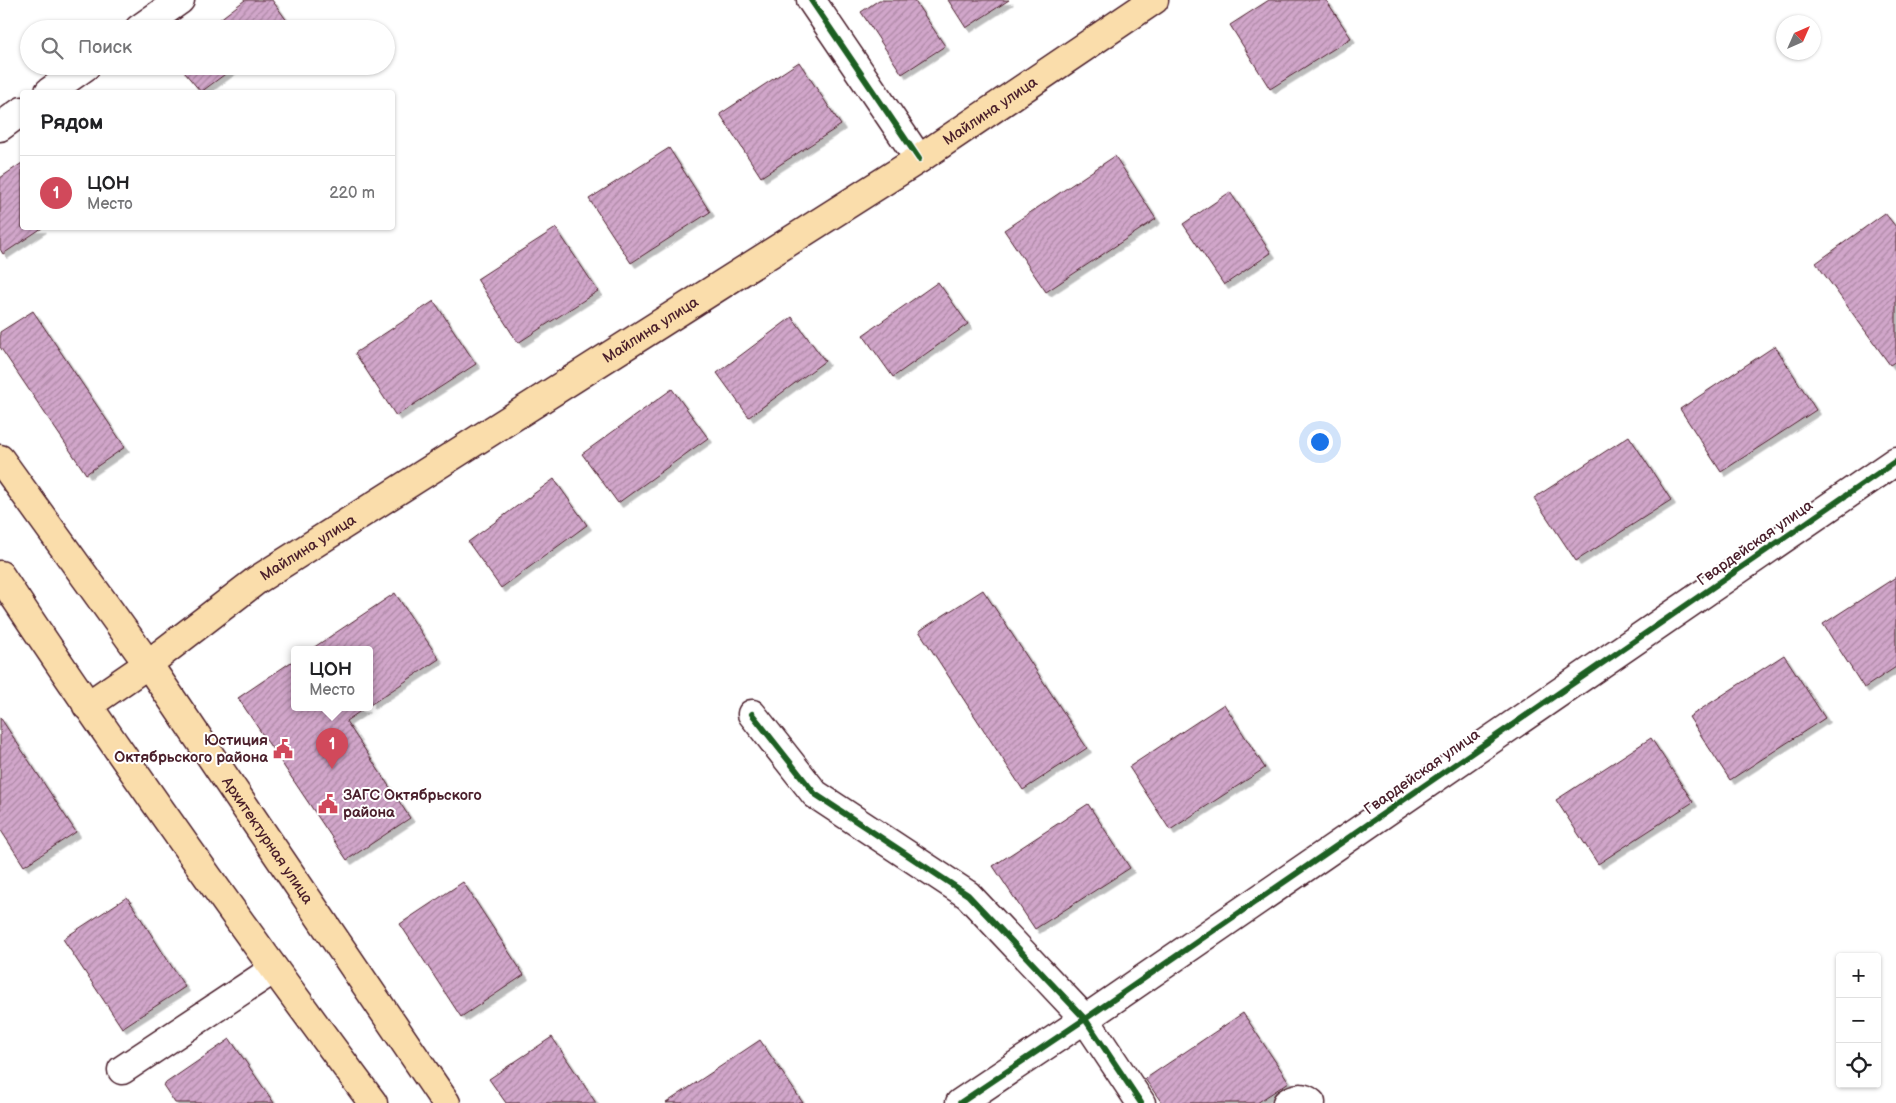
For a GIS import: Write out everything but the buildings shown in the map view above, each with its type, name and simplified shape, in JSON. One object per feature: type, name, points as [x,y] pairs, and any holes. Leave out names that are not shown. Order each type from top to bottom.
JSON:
[{"type":"main road","name":"Майлина улица","points":[[87,706],[148,664],[257,580],[919,159],[1154,0]]},
{"type":"main road","name":"Архитектурная улица","points":[[0,459],[148,664],[446,1103]]},
{"type":"main road","points":[[3,586],[274,970],[373,1103]]},
{"type":"street","points":[[152,20],[180,0]]},
{"type":"street","points":[[811,0],[919,159]]},
{"type":"street","points":[[52,90],[73,75]]},
{"type":"street","points":[[0,127],[20,112]]},
{"type":"street","name":"Гвардейская улица","points":[[960,1103],[1896,461]]},
{"type":"street","points":[[752,714],[815,794],[968,895],[1085,1019],[1141,1103]]},
{"type":"street","points":[[122,1070],[274,970]]},
{"type":"street","points":[[1287,1103],[1299,1098],[1305,1098],[1311,1103]]},
{"type":"cycle path","points":[[811,0],[919,159]]},
{"type":"cycle path","points":[[960,1103],[1896,461]]},
{"type":"cycle path","points":[[752,714],[815,794],[968,895],[1085,1019],[1141,1103]]},
{"type":"place","name":"Юстиция Октябрьского района","points":[[283,749]]},
{"type":"place","name":"ЦОН","points":[[332,769]]},
{"type":"place","name":"ЗАГС Октябрьского района","points":[[328,804]]}]
